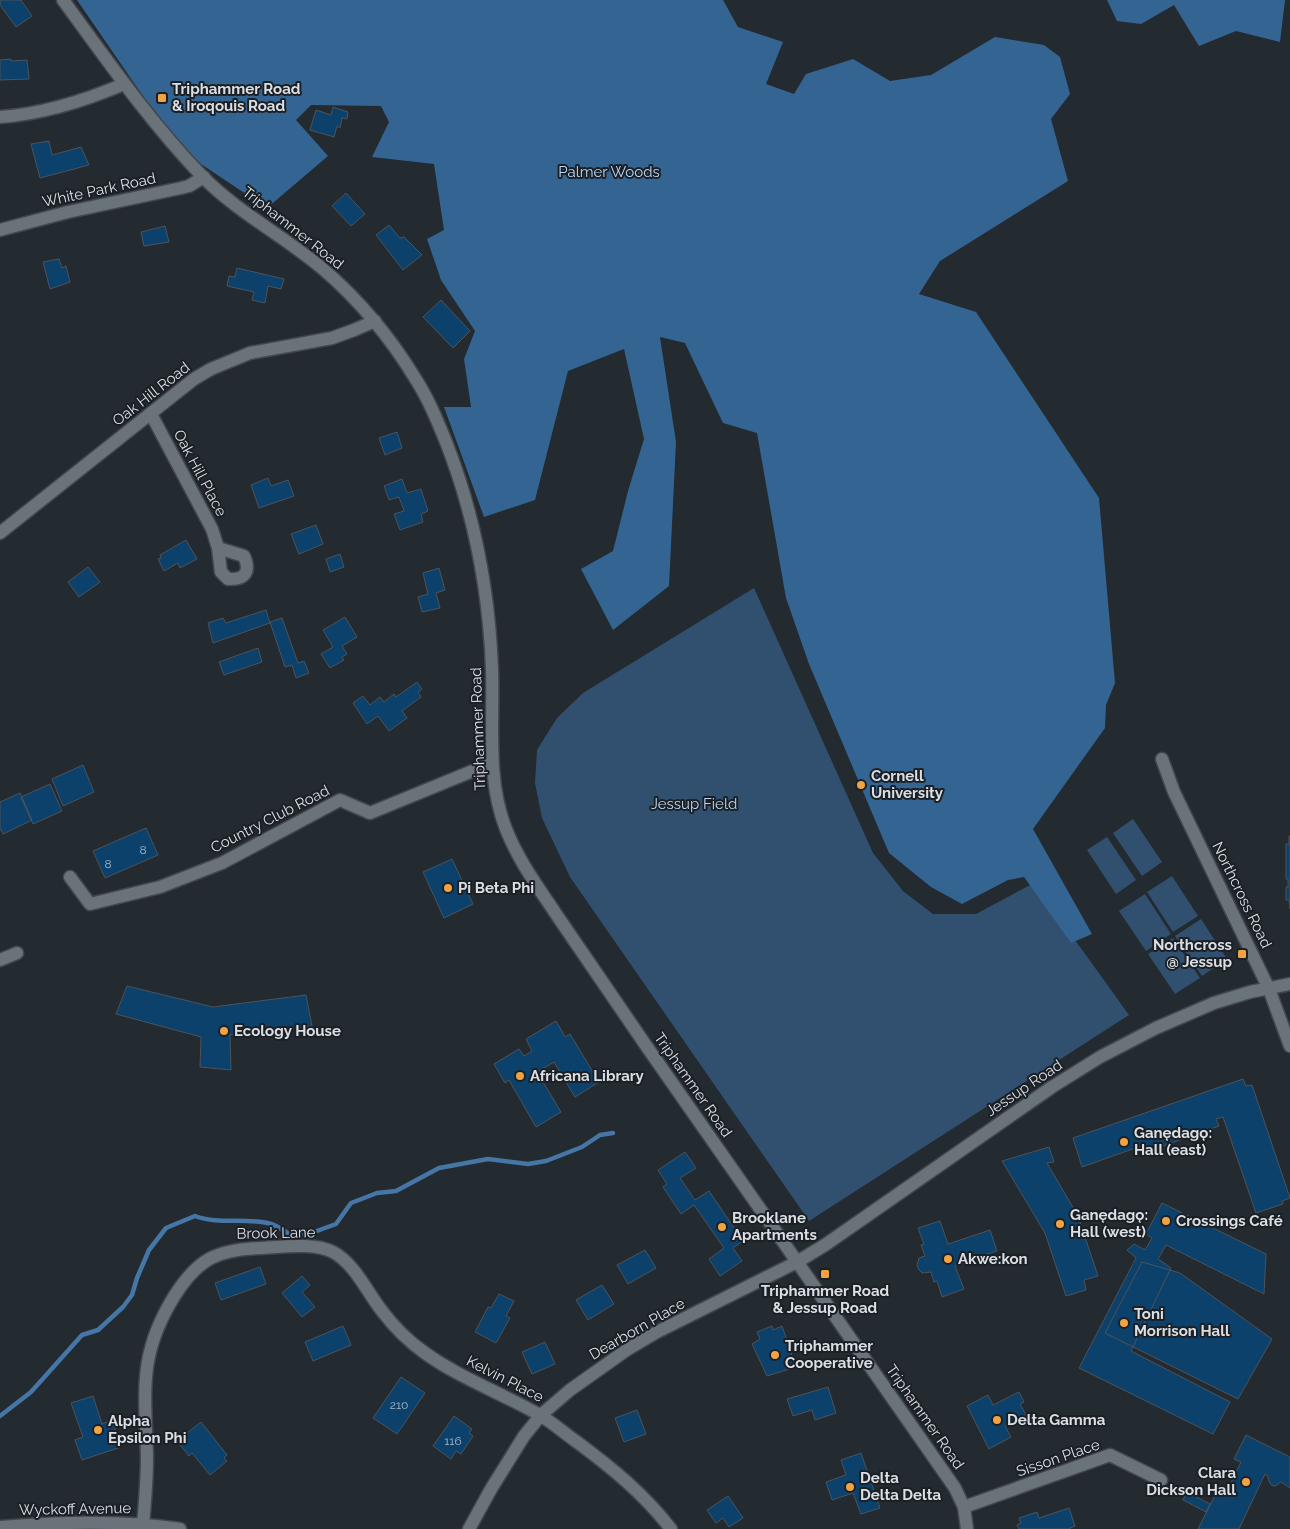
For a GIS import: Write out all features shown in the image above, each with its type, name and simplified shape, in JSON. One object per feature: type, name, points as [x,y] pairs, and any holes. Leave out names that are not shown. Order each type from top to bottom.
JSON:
[{"type":"street","name":"Triphammer Road","points":[[63,0],[124,84],[204,177],[237,206],[322,268],[375,321],[417,380],[436,420],[466,500],[481,564],[490,625],[493,704],[492,763],[499,810],[510,839],[520,858],[596,973],[955,1488],[964,1507],[967,1529]]},
{"type":"street","points":[[0,117],[17,116],[51,109],[84,100],[124,84]]},
{"type":"street","name":"White Park Road","points":[[0,230],[68,212],[189,186],[204,177]]},
{"type":"street","name":"Oak Hill Road","points":[[0,533],[194,379],[250,353],[332,338],[375,321]]},
{"type":"street","name":"Oak Hill Place","points":[[150,414],[212,529],[218,548]]},
{"type":"street","name":"Northcross Road","points":[[1162,759],[1174,792],[1269,989],[1290,1046]]},
{"type":"street","name":"Country Club Road","points":[[70,877],[90,904],[160,887],[222,863],[340,800],[370,813],[492,763]]},
{"type":"street","points":[[0,960],[17,953]]},
{"type":"street","name":"Jessup Road","points":[[797,1262],[825,1245],[1052,1087],[1100,1057],[1156,1028],[1214,1003],[1250,992],[1290,984]]},
{"type":"street","name":"Brook Lane","points":[[143,1525],[147,1460],[144,1388],[147,1364],[152,1340],[158,1324],[181,1286],[192,1272],[205,1261],[236,1248],[312,1247],[332,1252]]},
{"type":"street","name":"Kelvin Place","points":[[332,1252],[349,1264],[383,1312],[401,1334],[414,1345],[445,1366],[541,1415],[604,1462],[637,1490],[671,1529]]},
{"type":"street","name":"Dearborn Place","points":[[469,1529],[524,1436],[541,1415],[588,1376],[655,1333],[797,1262]]},
{"type":"street","name":"Sisson Place","points":[[964,1507],[1110,1455],[1161,1480]]},
{"type":"street","name":"Wyckoff Avenue","points":[[0,1527],[54,1523],[112,1522],[180,1529]]},
{"type":"green space","name":"Palmer Woods","points":[[77,0],[723,0],[738,27],[783,42],[766,84],[794,94],[806,74],[853,59],[890,81],[931,75],[995,37],[1044,45],[1060,57],[1070,94],[1051,119],[1068,181],[940,261],[919,294],[976,312],[1099,498],[1115,683],[1106,705],[1105,728],[1033,829],[1092,934],[1071,943],[1024,877],[1008,880],[962,904],[931,887],[889,853],[809,664],[786,598],[757,433],[723,423],[685,343],[660,337],[676,442],[669,586],[613,630],[581,569],[613,551],[628,491],[644,439],[624,349],[568,371],[535,500],[484,517],[444,407],[471,407],[464,359],[475,331],[441,280],[427,239],[444,230],[434,164],[372,157],[389,122],[381,106],[311,105],[296,120],[328,156],[267,208],[180,150]]},
{"type":"green space","points":[[1107,0],[1285,0],[1280,42],[1236,31],[1199,46],[1174,5],[1141,24],[1117,21]]},
{"type":"green space","name":"Jessup Field","points":[[754,588],[873,853],[903,891],[933,914],[976,914],[1034,883],[1129,1015],[809,1221],[570,877],[542,818],[535,783],[537,750],[557,718],[583,693]]},
{"type":"green space","points":[[1133,819],[1162,862],[1142,876],[1113,833]]},
{"type":"green space","points":[[1107,837],[1136,880],[1116,894],[1087,850]]},
{"type":"green space","points":[[1172,876],[1198,916],[1173,932],[1147,892]]},
{"type":"green space","points":[[1145,894],[1171,934],[1146,951],[1119,911]]},
{"type":"green space","points":[[1201,919],[1227,959],[1202,976],[1175,936]]},
{"type":"green space","points":[[1173,938],[1200,978],[1175,994],[1148,954]]},
{"type":"building","points":[[0,0],[21,0],[32,16],[16,27],[0,5]]},
{"type":"building","points":[[11,59],[11,61],[27,60],[29,79],[0,80],[0,60]]},
{"type":"building","points":[[333,107],[348,112],[347,119],[342,118],[340,128],[337,126],[334,137],[310,130],[316,110],[331,115]]},
{"type":"building","points":[[49,141],[52,155],[81,147],[89,165],[40,178],[31,144]]},
{"type":"building","points":[[346,193],[365,214],[351,226],[332,206]]},
{"type":"building","points":[[389,225],[400,238],[404,237],[422,255],[403,270],[376,235]]},
{"type":"building","points":[[165,226],[169,242],[144,246],[141,232]]},
{"type":"building","points":[[59,259],[62,268],[66,266],[70,282],[50,289],[43,262]]},
{"type":"building","points":[[237,268],[284,279],[281,289],[268,286],[265,303],[252,300],[254,292],[227,286],[229,276],[235,277]]},
{"type":"building","points":[[441,300],[470,331],[453,348],[423,317]]},
{"type":"building","points":[[397,432],[402,448],[385,455],[379,438]]},
{"type":"building","points":[[268,478],[271,486],[288,480],[294,496],[259,508],[251,485]]},
{"type":"building","points":[[402,479],[407,493],[421,489],[428,511],[421,514],[423,522],[400,530],[394,514],[404,511],[399,497],[389,500],[384,486]]},
{"type":"building","points":[[316,525],[323,544],[299,554],[291,534]]},
{"type":"building","points":[[186,540],[197,559],[180,568],[178,563],[164,571],[158,559],[161,558],[160,555]]},
{"type":"building","points":[[340,554],[344,567],[330,572],[326,559]]},
{"type":"building","points":[[88,567],[100,582],[79,597],[68,582]]},
{"type":"building","points":[[439,568],[445,590],[436,593],[440,608],[422,612],[418,597],[428,594],[423,573]]},
{"type":"building","points":[[266,610],[270,623],[213,643],[208,623],[223,618],[226,623]]},
{"type":"building","points":[[345,617],[357,637],[342,646],[347,654],[342,657],[344,660],[330,668],[321,654],[333,647],[323,630]]},
{"type":"building","points":[[282,618],[298,663],[304,661],[309,673],[296,678],[292,665],[285,667],[270,622]]},
{"type":"building","points":[[258,648],[262,662],[224,675],[219,662]]},
{"type":"building","points":[[417,682],[422,689],[418,692],[421,697],[402,711],[407,718],[389,731],[378,716],[367,724],[353,703],[363,696],[370,705],[380,697],[384,702],[394,694],[396,697]]},
{"type":"building","points":[[83,765],[94,792],[63,806],[52,779]]},
{"type":"building","points":[[50,784],[62,811],[33,824],[21,797]]},
{"type":"building","points":[[20,793],[32,820],[3,834],[0,828],[0,802]]},
{"type":"building","points":[[146,828],[158,855],[105,878],[93,851]]},
{"type":"building","points":[[1289,836],[1290,909],[1289,900],[1286,900],[1288,879],[1286,879],[1286,844],[1289,844]]},
{"type":"building","name":"Pi Beta Phi","points":[[452,859],[473,904],[444,918],[423,872]]},
{"type":"building","name":"Ecology House","points":[[127,986],[213,1007],[306,995],[312,1026],[230,1035],[231,1070],[200,1067],[201,1037],[116,1014]]},
{"type":"building","name":"Africana Library","points":[[556,1021],[565,1037],[570,1034],[599,1082],[575,1097],[554,1062],[537,1072],[561,1112],[536,1127],[509,1080],[505,1083],[494,1064],[519,1049],[524,1056],[532,1051],[526,1039]]},
{"type":"building","name":"Ganędagǫ: Hall (east)","points":[[1243,1079],[1246,1086],[1252,1085],[1290,1198],[1282,1201],[1283,1204],[1256,1213],[1223,1117],[1216,1119],[1219,1126],[1143,1153],[1141,1146],[1082,1167],[1073,1138]]},
{"type":"building","name":"Ganędagǫ: Hall (west)","points":[[1049,1147],[1054,1162],[1047,1163],[1078,1216],[1098,1276],[1084,1280],[1086,1290],[1066,1296],[1045,1233],[1002,1161]]},
{"type":"building","name":"Brooklane Apartments","points":[[685,1152],[696,1168],[680,1178],[695,1200],[709,1191],[743,1241],[733,1248],[742,1261],[720,1276],[709,1259],[724,1248],[694,1205],[681,1214],[663,1187],[667,1184],[658,1170]]},
{"type":"building","name":"Toni Morrison Hall","points":[[1162,1203],[1266,1254],[1264,1294],[1166,1245],[1158,1259],[1171,1268],[1131,1351],[1230,1402],[1213,1434],[1079,1368],[1136,1258],[1127,1250],[1134,1244],[1145,1250],[1152,1238],[1146,1234]]},
{"type":"building","name":"Akwe:kon","points":[[940,1221],[948,1244],[990,1230],[997,1251],[984,1255],[985,1257],[978,1260],[977,1258],[955,1266],[964,1289],[942,1297],[937,1281],[934,1282],[931,1272],[922,1273],[917,1265],[919,1258],[925,1256],[921,1245],[924,1244],[918,1228]]},
{"type":"building","points":[[645,1250],[656,1268],[628,1284],[617,1265]]},
{"type":"building","points":[[1142,1262],[1180,1273],[1272,1339],[1238,1399],[1105,1333]]},
{"type":"building","points":[[260,1267],[266,1284],[221,1300],[215,1283]]},
{"type":"building","points":[[302,1276],[310,1285],[302,1292],[315,1307],[302,1317],[282,1293]]},
{"type":"building","points":[[602,1285],[614,1304],[588,1320],[576,1300]]},
{"type":"building","points":[[499,1294],[514,1301],[506,1316],[510,1318],[496,1343],[475,1332],[488,1307],[491,1308]]},
{"type":"building","points":[[343,1326],[351,1345],[313,1361],[305,1342]]},
{"type":"building","name":"Triphammer Cooperative","points":[[772,1326],[773,1330],[782,1326],[796,1367],[767,1376],[752,1344],[760,1339],[757,1332]]},
{"type":"building","points":[[545,1342],[555,1364],[532,1374],[522,1352]]},
{"type":"building","points":[[401,1377],[425,1393],[397,1434],[373,1418]]},
{"type":"building","points":[[828,1387],[836,1413],[815,1420],[812,1410],[793,1416],[787,1399]]},
{"type":"building","name":"Delta Gamma","points":[[1019,1392],[1024,1402],[1020,1404],[1026,1415],[1014,1426],[1009,1424],[1005,1426],[1011,1437],[989,1449],[967,1406],[988,1395],[993,1405]]},
{"type":"building","name":"Alpha Epsilon Phi","points":[[93,1396],[102,1424],[112,1420],[121,1447],[82,1460],[75,1440],[83,1437],[71,1403]]},
{"type":"building","points":[[637,1410],[646,1434],[624,1442],[615,1418]]},
{"type":"building","points":[[454,1416],[472,1429],[469,1433],[473,1436],[461,1454],[456,1451],[451,1459],[433,1446]]},
{"type":"building","points":[[201,1422],[227,1455],[224,1458],[227,1461],[210,1475],[192,1453],[189,1456],[177,1441]]},
{"type":"building","name":"Clara Dickson Hall","points":[[1246,1435],[1290,1457],[1290,1488],[1281,1482],[1275,1486],[1271,1485],[1268,1476],[1265,1474],[1239,1529],[1198,1529],[1220,1485],[1228,1489],[1241,1462],[1234,1459]]},
{"type":"building","name":"Delta Delta Delta","points":[[861,1453],[880,1508],[861,1514],[853,1493],[832,1500],[826,1482],[846,1475],[841,1460]]},
{"type":"building","points":[[1187,1492],[1210,1504],[1206,1512],[1183,1500]]},
{"type":"building","points":[[728,1496],[743,1518],[729,1527],[723,1518],[716,1523],[707,1510]]},
{"type":"building","points":[[1069,1508],[1075,1526],[1070,1529],[1019,1529],[1017,1525],[1021,1523],[1019,1518],[1037,1512],[1039,1518]]},
{"type":"waterway","points":[[0,1416],[31,1392],[82,1335],[98,1330],[123,1307],[132,1295],[149,1250],[166,1228],[195,1216],[214,1220],[262,1222],[276,1226],[292,1236],[314,1232],[336,1224],[351,1203],[377,1193],[396,1191],[439,1168],[488,1159],[528,1164],[546,1161],[582,1147],[600,1135],[613,1133]]},
{"type":"place","name":"Triphammer Road & Iroqouis Road","points":[[162,98]]},
{"type":"place","name":"Cornell University","points":[[861,785]]},
{"type":"place","name":"Pi Beta Phi","points":[[448,888]]},
{"type":"place","name":"Northcross @ Jessup","points":[[1242,954]]},
{"type":"place","name":"Ecology House","points":[[224,1031]]},
{"type":"place","name":"Africana Library","points":[[520,1076]]},
{"type":"place","name":"Ganędagǫ: Hall (east)","points":[[1124,1142]]},
{"type":"place","name":"Crossings Café","points":[[1166,1221]]},
{"type":"place","name":"Ganędagǫ: Hall (west)","points":[[1060,1224]]},
{"type":"place","name":"Brooklane Apartments","points":[[722,1227]]},
{"type":"place","name":"Akwe:kon","points":[[948,1259]]},
{"type":"place","name":"Triphammer Road & Jessup Road","points":[[825,1274]]},
{"type":"place","name":"Toni Morrison Hall","points":[[1124,1323]]},
{"type":"place","name":"Triphammer Cooperative","points":[[775,1355]]},
{"type":"place","name":"Delta Gamma","points":[[997,1420]]},
{"type":"place","name":"Alpha Epsilon Phi","points":[[98,1430]]},
{"type":"place","name":"Clara Dickson Hall","points":[[1246,1482]]},
{"type":"place","name":"Delta Delta Delta","points":[[850,1487]]}]
